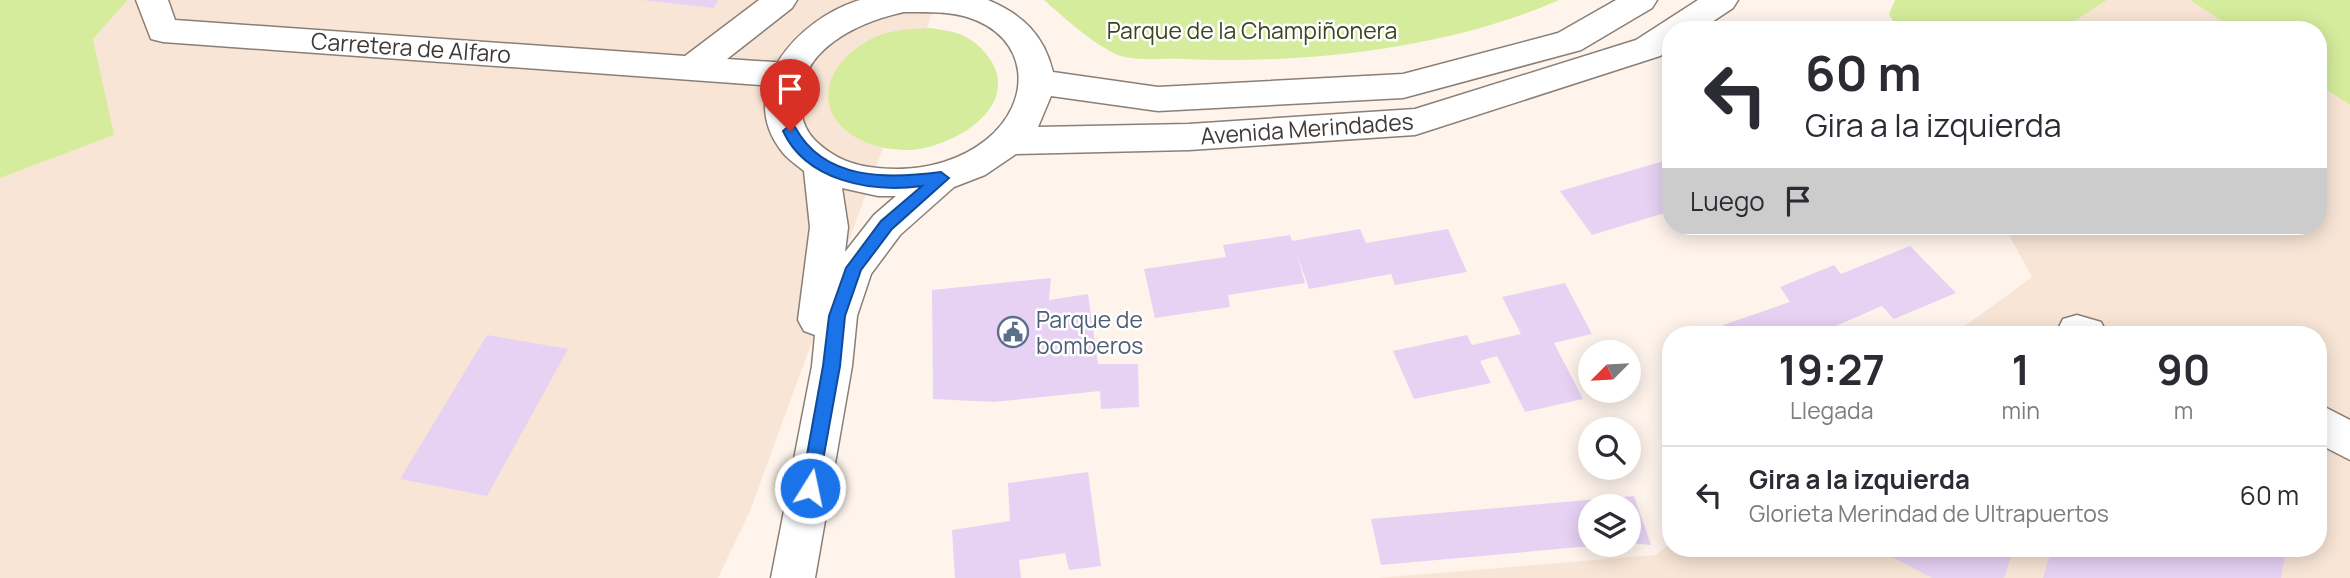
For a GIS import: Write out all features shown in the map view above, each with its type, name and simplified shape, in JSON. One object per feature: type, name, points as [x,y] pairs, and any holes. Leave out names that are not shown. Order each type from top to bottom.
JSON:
[{"type":"main road","name":"Carretera de Alfaro","points":[[152,0],[150,2],[163,31],[789,75]]},
{"type":"main road","points":[[693,67],[781,0]]},
{"type":"main road","points":[[947,0],[980,9],[1008,24],[1031,50],[1038,82],[1031,112],[1010,141],[991,156],[968,169],[941,178],[899,184],[857,179],[821,165],[796,144],[783,117],[783,89],[797,57],[824,30],[862,11],[904,1],[947,0]]},
{"type":"main road","name":"Avenida Merindades","points":[[1038,82],[1158,99],[1403,86],[1569,42],[1641,0]]},
{"type":"main road","points":[[1690,21],[1722,0]]},
{"type":"main road","name":"Avenida Merindades","points":[[1010,141],[1189,137],[1415,122],[1648,48],[1662,39]]},
{"type":"main road","points":[[767,578],[795,470],[822,299],[829,227],[821,165]]},
{"type":"main road","points":[[793,578],[832,366],[837,316],[854,268],[887,225],[941,178]]},
{"type":"main road","points":[[2327,427],[2350,442]]},
{"type":"shaded area","points":[[128,0],[937,0],[750,511],[718,578],[0,578],[0,178],[113,135],[93,39]]},
{"type":"shaded area","points":[[2107,0],[2190,0],[2222,21],[2075,21]]},
{"type":"shaded area","points":[[2327,90],[2350,105],[2350,578],[1376,578],[1641,557],[1655,555],[1662,550],[1662,557],[2327,557],[2327,326],[1965,326],[2032,277],[2009,235],[2327,235]]},
{"type":"green space","points":[[0,0],[128,0],[93,39],[114,135],[0,178]]},
{"type":"green space","name":"Parque de la Champiñonera","points":[[1044,0],[1559,0],[1516,17],[1423,42],[1327,55],[1231,60],[1144,59],[1121,56],[1070,23]]},
{"type":"green space","points":[[1895,0],[2107,0],[2075,21],[1893,21],[1889,14]]},
{"type":"green space","points":[[2190,0],[2350,0],[2350,105],[2327,90],[2327,21],[2222,21]]},
{"type":"green space","points":[[931,28],[967,37],[980,47],[993,64],[998,81],[996,97],[988,111],[976,124],[960,134],[926,148],[892,149],[863,141],[847,131],[836,120],[828,93],[838,66],[849,54],[880,35]]},
{"type":"building","points":[[642,0],[718,0],[714,8]]},
{"type":"building","points":[[1662,162],[1662,214],[1592,235],[1560,191]]},
{"type":"building","points":[[1360,229],[1366,243],[1448,229],[1467,272],[1395,285],[1391,274],[1309,289],[1297,254],[1305,283],[1228,295],[1230,307],[1155,318],[1144,269],[1226,257],[1223,245],[1290,235],[1292,241]]},
{"type":"building","points":[[1910,246],[1956,293],[1894,319],[1882,306],[1836,326],[1723,325],[1790,302],[1780,287],[1834,265],[1841,274]]},
{"type":"building","name":"Parque de bomberos","points":[[1051,278],[1049,300],[1088,294],[1098,364],[1138,364],[1139,407],[1101,409],[1100,391],[994,402],[933,399],[932,290]]},
{"type":"building","points":[[1565,283],[1592,334],[1554,343],[1578,389],[1578,400],[1525,412],[1497,356],[1480,361],[1491,383],[1414,399],[1393,351],[1467,335],[1472,345],[1521,334],[1502,297]]},
{"type":"building","points":[[487,335],[568,349],[487,496],[400,479]]},
{"type":"building","points":[[1088,472],[1101,566],[1069,570],[1065,553],[1019,560],[1021,578],[955,578],[952,530],[1010,521],[1008,483]]},
{"type":"building","points":[[1578,501],[1578,547],[1381,565],[1371,519]]},
{"type":"building","points":[[1641,516],[1651,545],[1641,544]]},
{"type":"building","points":[[1892,557],[2011,557],[2004,578],[1932,578]]},
{"type":"building","points":[[2049,557],[2284,557],[2281,578],[2043,578]]},
{"type":"place","name":"Parque de bomberos","points":[[1013,332]]},
{"type":"route","points":[[790,131],[796,144],[821,165],[857,179],[899,184],[941,178],[887,225],[854,268],[837,316],[832,366],[810,488]]}]
